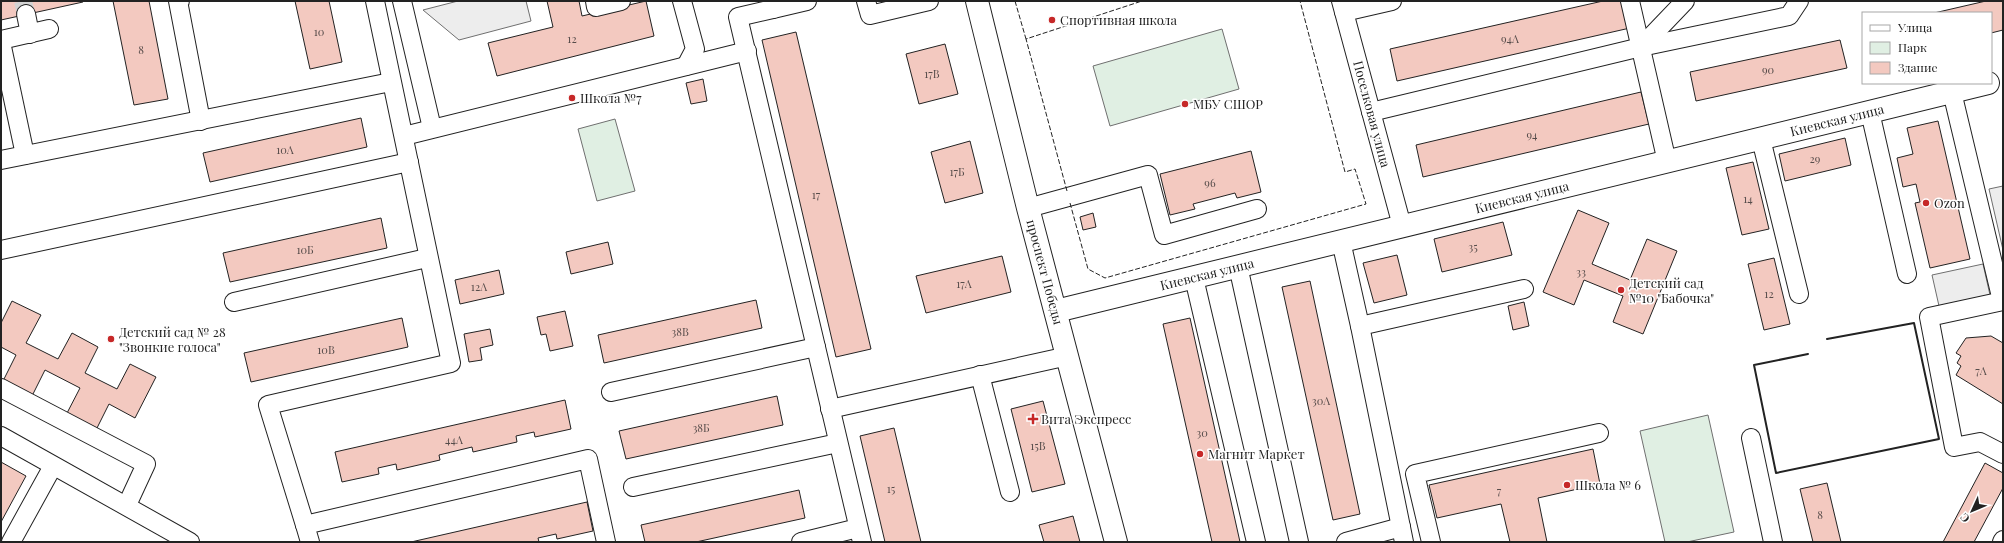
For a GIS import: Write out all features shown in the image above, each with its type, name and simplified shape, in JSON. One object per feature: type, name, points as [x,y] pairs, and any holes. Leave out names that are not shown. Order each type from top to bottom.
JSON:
[{"type":"main road","name":"проспект Победы","points":[[977,1],[1028,208],[1116,542]]},
{"type":"main road","name":"Киевская улица","points":[[1992,83],[2003,80]]},
{"type":"main road","name":"Киевская улица","points":[[1056,311],[1986,84]]},
{"type":"street","points":[[180,1],[178,2],[201,121]]},
{"type":"street","points":[[375,1],[391,82],[404,136],[427,258],[451,363],[268,405],[308,534],[588,459],[606,542]]},
{"type":"street","points":[[402,1],[432,128]]},
{"type":"street","points":[[595,1],[596,7],[621,1]]},
{"type":"street","points":[[682,1],[695,49],[686,66]]},
{"type":"street","points":[[801,542],[860,535],[738,17],[772,5],[807,1]]},
{"type":"street","points":[[866,1],[870,15],[929,1]]},
{"type":"street","points":[[1343,7],[1392,1]]},
{"type":"street","points":[[1630,1],[1642,47],[1667,162]]},
{"type":"street","points":[[1642,47],[1685,1]]},
{"type":"street","points":[[1371,112],[1642,47],[1789,16],[1799,1]]},
{"type":"street","name":"Поселковая улица","points":[[1343,7],[1402,226]]},
{"type":"street","points":[[26,14],[30,34]]},
{"type":"street","points":[[25,155],[1,41],[49,29]]},
{"type":"street","points":[[404,136],[747,51]]},
{"type":"street","points":[[1,160],[391,82]]},
{"type":"street","points":[[1952,92],[2002,301],[1929,317],[1954,447],[1980,442],[2003,454]]},
{"type":"street","points":[[1870,112],[1907,274]]},
{"type":"street","points":[[1761,139],[1799,294]]},
{"type":"street","points":[[1,250],[409,162]]},
{"type":"street","points":[[1028,208],[1148,175],[1164,235],[1257,209]]},
{"type":"street","points":[[1341,241],[1403,535],[1346,542]]},
{"type":"street","points":[[234,302],[427,258]]},
{"type":"street","points":[[1238,266],[1299,542]]},
{"type":"street","points":[[1194,278],[1256,542]]},
{"type":"street","points":[[1360,326],[1524,289]]},
{"type":"street","points":[[611,392],[816,347]]},
{"type":"street","points":[[830,409],[1068,356]]},
{"type":"street","points":[[980,375],[1010,492]]},
{"type":"street","points":[[1,388],[146,464],[127,505]]},
{"type":"street","points":[[1431,542],[1415,474],[1599,433]]},
{"type":"street","points":[[1,436],[53,466],[127,505],[190,542]]},
{"type":"street","points":[[1751,438],[1773,542]]},
{"type":"street","points":[[633,487],[838,443]]},
{"type":"street","points":[[11,542],[53,466]]},
{"type":"green space","points":[[1222,29],[1239,89],[1110,126],[1093,66]]},
{"type":"green space","points":[[615,119],[635,191],[597,201],[578,129]]},
{"type":"green space","points":[[1708,415],[1734,532],[1687,542],[1665,542],[1640,431]]},
{"type":"shaded area","points":[[458,1],[526,1],[531,21],[459,40],[423,10]]},
{"type":"shaded area","points":[[2003,186],[2003,250],[1989,189]]},
{"type":"shaded area","points":[[1983,264],[1990,295],[1939,306],[1932,275]]},
{"type":"building","points":[[1,1],[82,1],[83,2],[1,20]]},
{"type":"building","points":[[113,1],[149,1],[168,99],[134,105]]},
{"type":"building","points":[[295,1],[329,1],[342,62],[310,69]]},
{"type":"building","points":[[547,1],[579,1],[582,16],[646,1],[654,36],[497,76],[488,43],[553,27]]},
{"type":"building","points":[[1603,1],[1624,1],[1630,28],[1397,81],[1390,49]]},
{"type":"building","points":[[1986,1],[2003,1],[2003,30],[1992,33],[1992,12],[1938,12]]},
{"type":"building","points":[[796,32],[871,349],[836,357],[762,40]]},
{"type":"building","points":[[1840,40],[1847,68],[1696,101],[1690,72]]},
{"type":"building","points":[[945,44],[958,94],[919,104],[906,54]]},
{"type":"building","points":[[703,79],[707,101],[691,104],[686,83]]},
{"type":"building","points":[[1641,92],[1649,124],[1423,177],[1416,145]]},
{"type":"building","points":[[361,118],[367,147],[210,182],[203,153]]},
{"type":"building","points":[[1938,121],[1970,259],[1930,268],[1915,203],[1920,202],[1916,184],[1903,187],[1897,158],[1913,154],[1907,128]]},
{"type":"building","points":[[1845,138],[1851,165],[1785,181],[1779,154]]},
{"type":"building","points":[[970,141],[983,193],[945,203],[931,152]]},
{"type":"building","points":[[1251,151],[1261,192],[1237,198],[1235,193],[1193,204],[1195,209],[1170,215],[1160,174]]},
{"type":"building","points":[[1753,162],[1769,229],[1742,235],[1726,168]]},
{"type":"building","points":[[1578,210],[1609,223],[1592,264],[1630,280],[1647,239],[1677,251],[1643,334],[1613,322],[1623,296],[1584,280],[1574,305],[1543,292]]},
{"type":"building","points":[[1093,213],[1096,227],[1083,230],[1080,217]]},
{"type":"building","points":[[381,218],[387,248],[230,282],[223,253]]},
{"type":"building","points":[[1503,222],[1512,255],[1442,272],[1434,239]]},
{"type":"building","points":[[608,242],[613,264],[571,274],[566,252]]},
{"type":"building","points":[[1397,255],[1407,295],[1374,303],[1363,263]]},
{"type":"building","points":[[1002,256],[1011,292],[926,313],[916,276]]},
{"type":"building","points":[[1774,258],[1790,324],[1764,330],[1748,264]]},
{"type":"building","points":[[499,270],[504,294],[460,304],[455,280]]},
{"type":"building","points":[[1310,281],[1360,514],[1333,520],[1282,287]]},
{"type":"building","points":[[756,300],[762,328],[604,363],[598,335]]},
{"type":"building","points":[[12,301],[41,315],[26,343],[58,359],[72,333],[98,347],[85,373],[117,389],[130,364],[156,377],[135,418],[109,404],[96,430],[66,415],[80,388],[45,370],[32,396],[3,381],[16,355],[1,347],[1,323]]},
{"type":"building","points":[[1524,302],[1529,326],[1513,330],[1508,306]]},
{"type":"building","points":[[565,311],[573,346],[550,351],[546,334],[541,335],[537,317]]},
{"type":"building","points":[[402,318],[408,347],[251,382],[244,353]]},
{"type":"building","points":[[1190,318],[1240,542],[1212,542],[1163,324]]},
{"type":"building","points":[[490,329],[493,345],[480,348],[482,360],[469,362],[464,334]]},
{"type":"building","points":[[1991,336],[2003,343],[2003,404],[1956,375],[1961,366],[1957,363],[1961,356],[1956,353],[1966,338]]},
{"type":"building","points":[[777,396],[783,425],[626,459],[619,431]]},
{"type":"building","points":[[565,400],[571,429],[535,437],[534,432],[516,436],[517,442],[473,452],[472,447],[439,455],[440,460],[397,470],[396,464],[378,468],[379,474],[342,482],[335,452]]},
{"type":"building","points":[[1043,401],[1065,484],[1032,492],[1011,409]]},
{"type":"building","points":[[894,428],[921,542],[885,542],[860,436]]},
{"type":"building","points":[[1593,449],[1600,484],[1538,498],[1547,542],[1510,542],[1501,504],[1437,518],[1429,485]]},
{"type":"building","points":[[1,462],[26,476],[1,522]]},
{"type":"building","points":[[1985,463],[2003,473],[2003,488],[1974,542],[1943,542]]},
{"type":"building","points":[[1827,483],[1841,542],[1813,542],[1800,489]]},
{"type":"building","points":[[799,490],[805,518],[696,542],[645,542],[641,525]]},
{"type":"building","points":[[587,502],[593,531],[557,539],[556,534],[538,538],[539,542],[411,542]]},
{"type":"building","points":[[1073,516],[1080,542],[1044,542],[1039,525]]},
{"type":"tunnel","points":[[23,1],[26,14]]},
{"type":"fence","points":[[1015,1],[1026,39]]},
{"type":"fence","points":[[1067,191],[1026,39],[1142,1]]},
{"type":"fence","points":[[1070,203],[1088,269],[1105,278],[1366,204],[1355,169],[1345,172],[1300,1]]},
{"type":"wall","points":[[1808,354],[1754,365],[1776,473],[1939,439],[1914,323],[1827,339]]},
{"type":"place","name":"Спортивная школа","points":[[1052,20]]},
{"type":"place","name":"Школа №7","points":[[572,98]]},
{"type":"place","name":"МБУ СШОР","points":[[1185,104]]},
{"type":"place","name":"Ozon","points":[[1926,203]]},
{"type":"place","name":"Детский сад №10 \"Бабочка\"","points":[[1621,290]]},
{"type":"place","name":"Детский сад № 28 \"Звонкие голоса\"","points":[[111,339]]},
{"type":"place","name":"Вита Экспресс","points":[[1033,419]]},
{"type":"place","name":"Магнит Маркет","points":[[1200,454]]},
{"type":"place","name":"Школа № 6","points":[[1567,485]]}]
